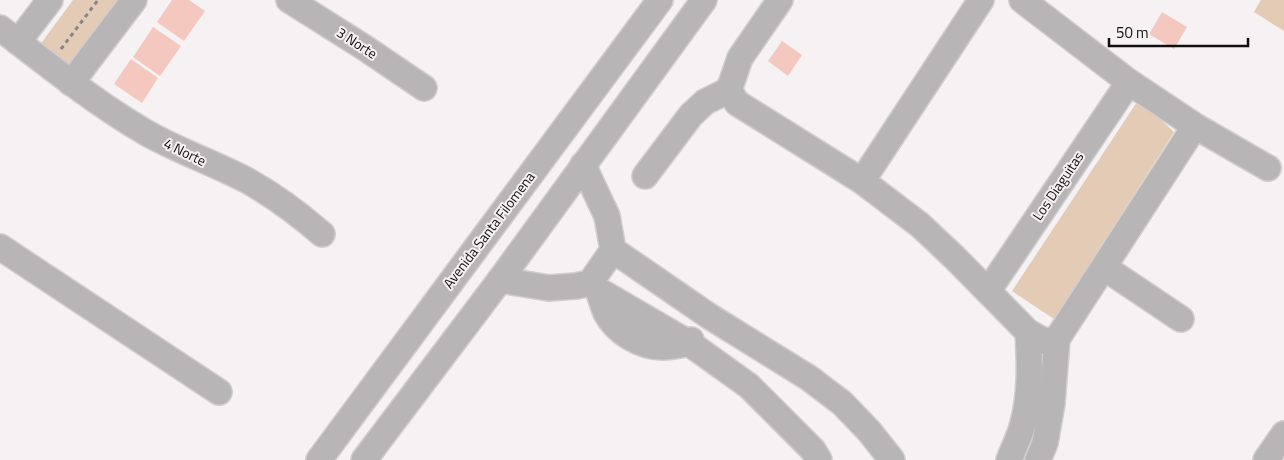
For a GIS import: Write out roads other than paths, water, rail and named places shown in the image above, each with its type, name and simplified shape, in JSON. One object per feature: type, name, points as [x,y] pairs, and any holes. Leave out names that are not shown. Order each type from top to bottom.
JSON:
[{"type":"street","points":[[9,35],[50,0]]},
{"type":"street","points":[[71,83],[134,0]]},
{"type":"street","name":"3 Norte","points":[[289,0],[424,88]]},
{"type":"street","points":[[364,460],[500,280],[704,0]]},
{"type":"street","points":[[645,176],[691,115],[705,102],[729,90],[740,58],[780,0]]},
{"type":"street","points":[[862,181],[981,0]]},
{"type":"street","points":[[1022,0],[1129,82],[1195,126],[1268,168]]},
{"type":"street","points":[[644,12],[647,35],[659,43],[663,56]]},
{"type":"street","name":"Avenida Santa Filomena","points":[[318,460],[644,12]]},
{"type":"street","name":"4 Norte","points":[[9,35],[71,83],[119,116],[146,133],[247,181],[272,195],[322,234]]},
{"type":"street","name":"Los Diaguitas","points":[[988,291],[1129,82]]},
{"type":"street","points":[[729,90],[737,102],[862,181],[920,225],[1028,332],[1044,342],[1057,339]]},
{"type":"street","points":[[1038,460],[1045,443],[1052,403],[1057,339],[1105,268],[1195,126]]},
{"type":"street","points":[[583,165],[607,216],[613,250],[594,287]]},
{"type":"street","points":[[0,247],[219,392]]},
{"type":"street","points":[[613,250],[709,316],[809,378],[842,402],[869,431],[892,460]]},
{"type":"street","points":[[1105,268],[1181,319]]},
{"type":"street","points":[[500,280],[549,288],[594,287],[689,343],[749,386],[813,450],[819,460]]},
{"type":"street","points":[[689,343],[709,316]]},
{"type":"street","points":[[1009,460],[1022,428],[1028,397],[1030,358],[1028,332]]},
{"type":"street","points":[[369,392],[370,399],[376,410],[386,414],[398,414]]},
{"type":"street","points":[[1266,460],[1284,434]]}]
